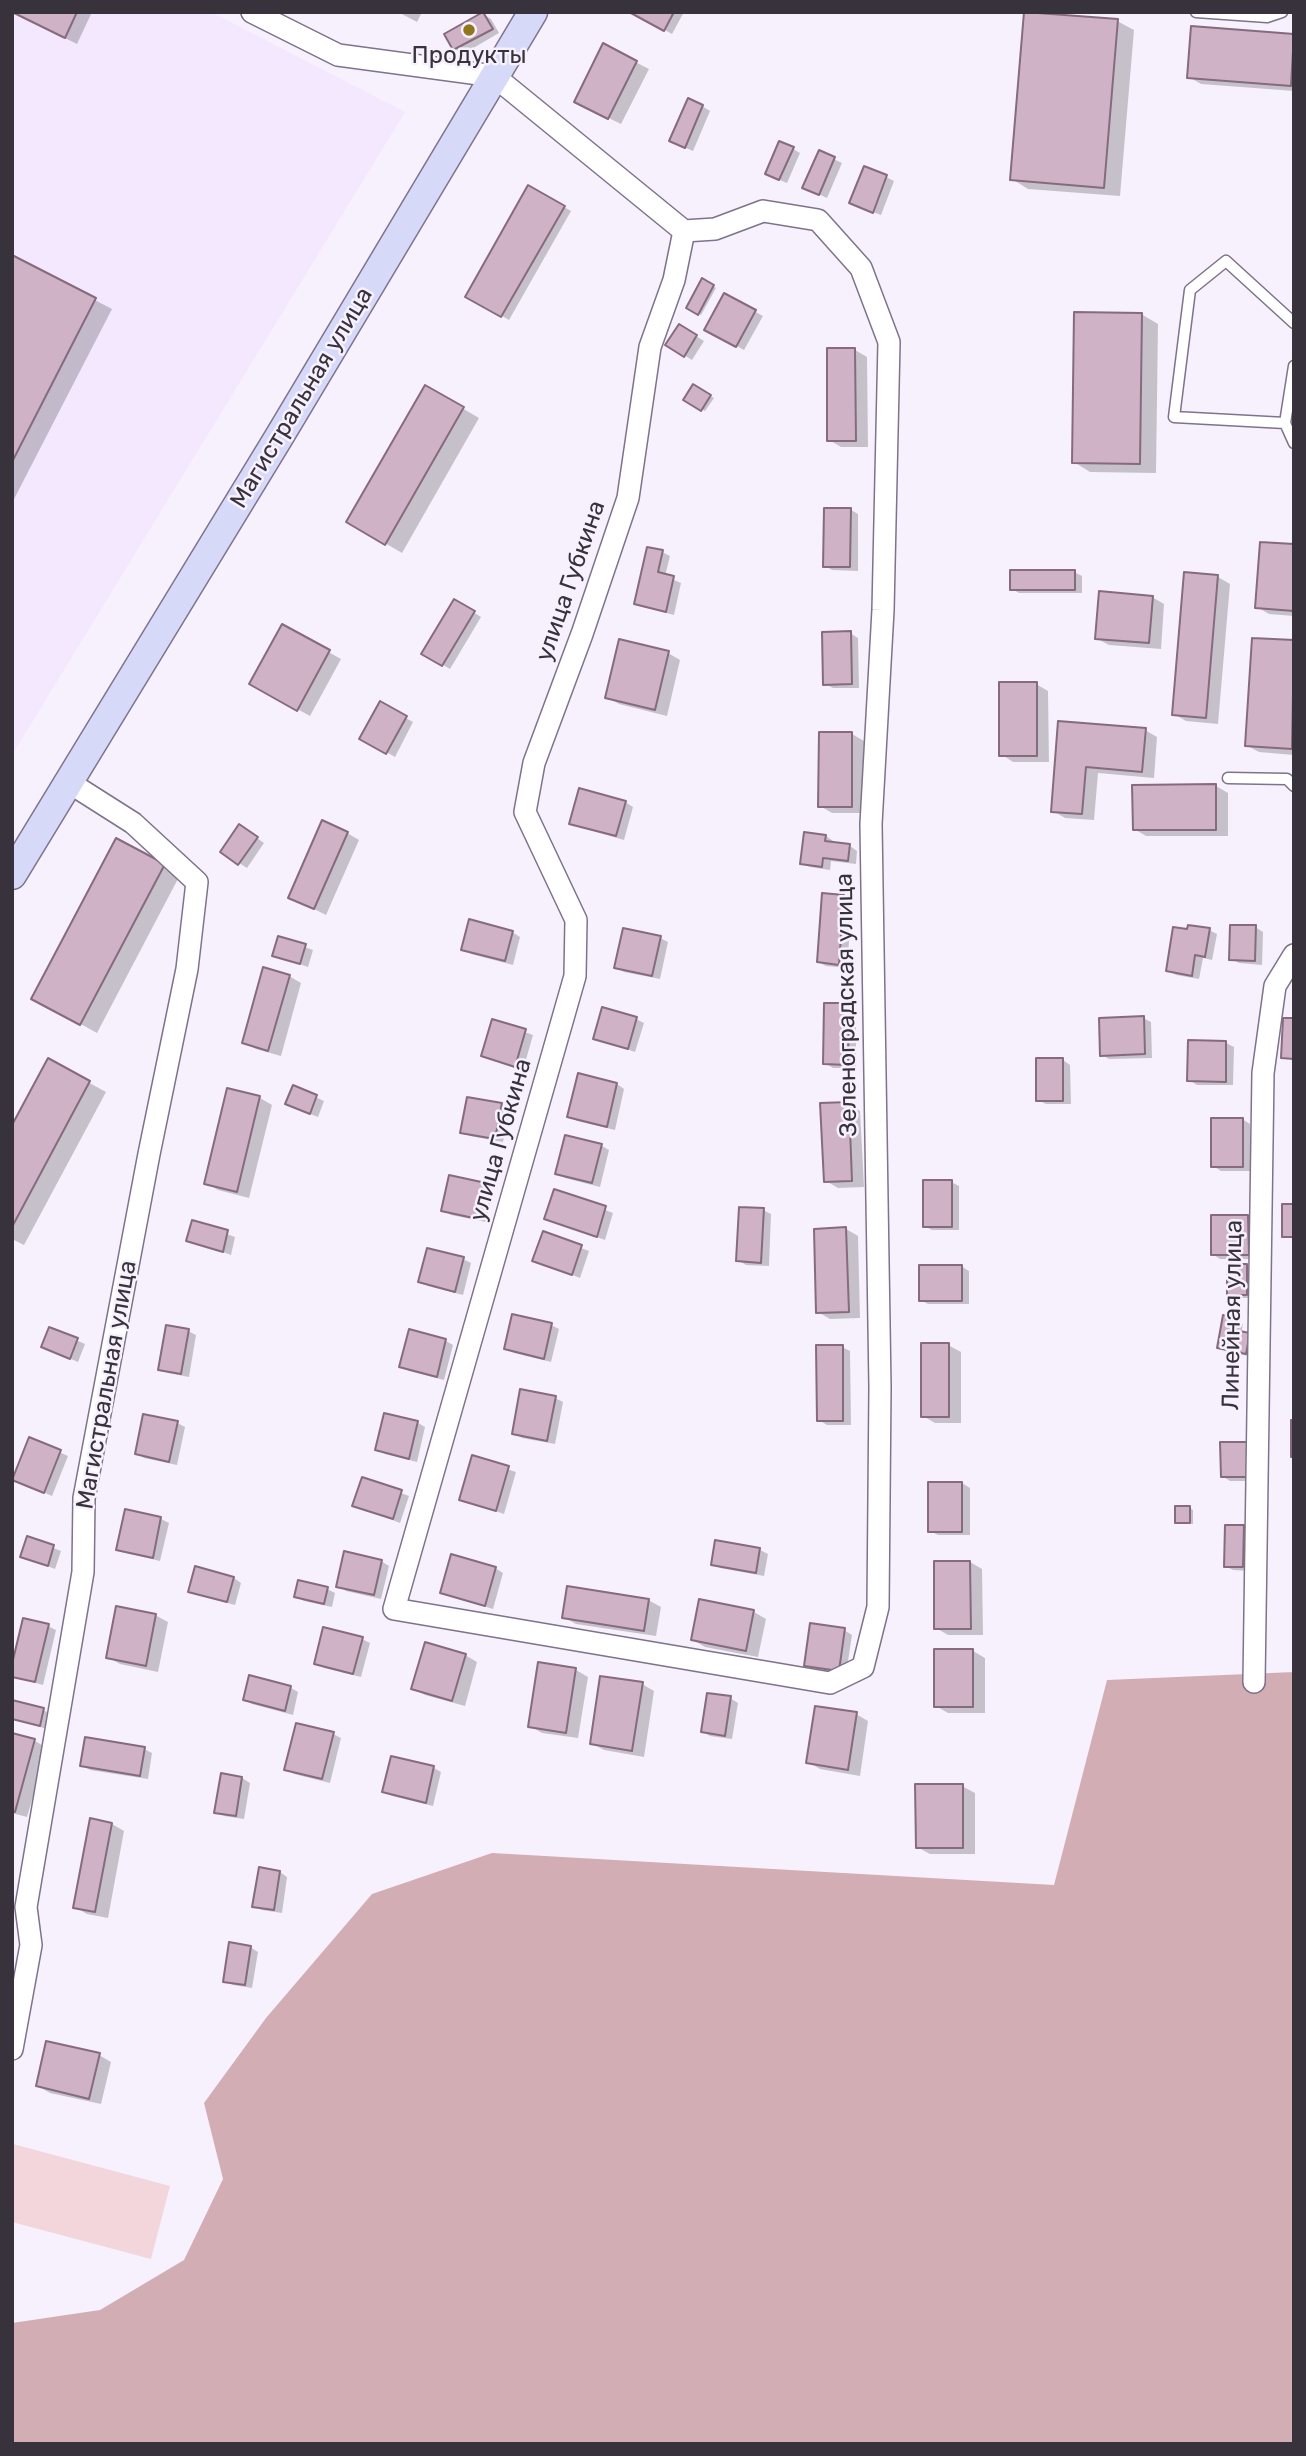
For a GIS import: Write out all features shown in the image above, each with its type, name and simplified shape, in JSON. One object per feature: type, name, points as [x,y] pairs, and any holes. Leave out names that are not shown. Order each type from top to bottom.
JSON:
[{"type":"main road","name":"Магистральная улица","points":[[12,875],[319,371],[533,12]]},
{"type":"street","points":[[252,12],[338,55],[494,76],[684,231]]},
{"type":"street","name":"Зеленоградская улица","points":[[684,231],[715,229],[762,211],[818,220],[861,268],[889,342],[883,610],[871,824],[880,1387],[878,1607],[863,1667]]},
{"type":"street","name":"улица Губкина","points":[[684,231],[674,280],[650,347],[628,498],[582,635],[534,763],[525,812],[576,920],[575,976],[394,1609],[830,1683],[863,1667]]},
{"type":"street","name":"Магистральная улица","points":[[12,2049],[31,1945],[26,1907],[83,1572],[84,1498],[187,969],[197,882],[133,823],[70,783]]},
{"type":"street","name":"Линейная улица","points":[[1254,1682],[1264,1073],[1275,986],[1294,955]]},
{"type":"lane","points":[[1196,12],[1267,17],[1282,12]]},
{"type":"lane","points":[[1285,423],[1174,416],[1190,290],[1226,261],[1294,323]]},
{"type":"lane","points":[[1294,366],[1285,423],[1294,443]]},
{"type":"lane","points":[[1228,778],[1287,779],[1294,786]]},
{"type":"shaded area","points":[[12,12],[211,12],[405,112],[12,755]]},
{"type":"shaded area","points":[[1294,1672],[1294,2444],[12,2444],[12,2323],[100,2310],[184,2260],[223,2179],[204,2103],[266,2018],[372,1894],[492,1853],[1054,1885],[1107,1680]]},
{"type":"shaded area","points":[[13,2144],[170,2186],[151,2259],[12,2222]]},
{"type":"building","points":[[12,12],[77,12],[65,38]]},
{"type":"building","points":[[483,12],[493,29],[453,50],[444,34]]},
{"type":"building","points":[[629,12],[674,12],[664,31]]},
{"type":"building","points":[[1024,12],[1118,19],[1104,188],[1010,180]]},
{"type":"building","points":[[1191,26],[1294,34],[1291,86],[1187,78]]},
{"type":"building","points":[[603,43],[637,61],[608,119],[574,102]]},
{"type":"building","points":[[688,98],[703,105],[685,148],[669,141]]},
{"type":"building","points":[[779,141],[794,147],[779,180],[765,174]]},
{"type":"building","points":[[819,150],[835,157],[819,195],[802,188]]},
{"type":"building","points":[[864,166],[887,175],[873,213],[849,203]]},
{"type":"building","points":[[528,185],[565,206],[501,317],[465,297]]},
{"type":"building","points":[[12,255],[96,298],[12,462]]},
{"type":"building","points":[[702,278],[714,285],[698,315],[686,308]]},
{"type":"building","points":[[724,293],[756,310],[736,347],[704,330]]},
{"type":"building","points":[[1074,312],[1142,313],[1140,464],[1072,463]]},
{"type":"building","points":[[679,324],[697,335],[684,357],[665,345]]},
{"type":"building","points":[[827,348],[855,348],[856,441],[827,441]]},
{"type":"building","points":[[693,384],[711,395],[701,411],[683,400]]},
{"type":"building","points":[[425,385],[464,407],[385,545],[346,522]]},
{"type":"building","points":[[824,508],[851,508],[850,567],[823,567]]},
{"type":"building","points":[[1260,542],[1294,544],[1294,611],[1255,608]]},
{"type":"building","points":[[647,547],[663,550],[658,572],[674,576],[666,612],[634,604]]},
{"type":"building","points":[[1010,570],[1075,570],[1075,590],[1010,590]]},
{"type":"building","points":[[1184,572],[1218,575],[1206,718],[1172,715]]},
{"type":"building","points":[[1099,591],[1153,596],[1149,643],[1095,639]]},
{"type":"building","points":[[454,599],[475,611],[442,666],[421,654]]},
{"type":"building","points":[[282,624],[330,650],[297,711],[249,684]]},
{"type":"building","points":[[851,631],[852,684],[823,685],[822,632]]},
{"type":"building","points":[[1252,638],[1294,640],[1292,749],[1245,746]]},
{"type":"building","points":[[619,639],[669,651],[655,710],[605,698]]},
{"type":"building","points":[[999,682],[1037,682],[1037,756],[999,756]]},
{"type":"building","points":[[380,701],[407,716],[386,754],[359,739]]},
{"type":"building","points":[[1058,721],[1146,728],[1142,772],[1086,767],[1082,814],[1051,812]]},
{"type":"building","points":[[819,732],[852,732],[852,807],[818,807]]},
{"type":"building","points":[[1216,784],[1216,830],[1133,830],[1132,785]]},
{"type":"building","points":[[579,788],[626,801],[616,836],[569,824]]},
{"type":"building","points":[[322,820],[348,832],[314,909],[288,898]]},
{"type":"building","points":[[239,824],[258,837],[238,865],[220,852]]},
{"type":"building","points":[[804,832],[826,835],[825,841],[850,844],[848,861],[823,858],[822,867],[800,864]]},
{"type":"building","points":[[116,838],[165,864],[80,1025],[31,999]]},
{"type":"building","points":[[822,893],[844,895],[839,965],[817,962]]},
{"type":"building","points":[[469,919],[513,931],[505,961],[461,950]]},
{"type":"building","points":[[1188,925],[1210,928],[1205,957],[1195,955],[1192,976],[1166,971],[1173,927],[1187,929]]},
{"type":"building","points":[[1230,925],[1256,925],[1255,961],[1229,960]]},
{"type":"building","points":[[623,928],[661,936],[652,976],[614,968]]},
{"type":"building","points":[[278,936],[306,944],[300,964],[272,956]]},
{"type":"building","points":[[263,967],[290,975],[268,1051],[242,1043]]},
{"type":"building","points":[[824,1003],[849,1003],[848,1065],[823,1064]]},
{"type":"building","points":[[602,1007],[637,1017],[628,1049],[593,1039]]},
{"type":"building","points":[[1144,1016],[1145,1054],[1100,1056],[1099,1018]]},
{"type":"building","points":[[1283,1018],[1294,1018],[1294,1059],[1281,1058]]},
{"type":"building","points":[[492,1019],[526,1029],[515,1067],[481,1056]]},
{"type":"building","points":[[1188,1040],[1226,1041],[1226,1082],[1187,1081]]},
{"type":"building","points":[[48,1058],[90,1081],[12,1227],[12,1125]]},
{"type":"building","points":[[1036,1058],[1063,1058],[1063,1101],[1036,1101]]},
{"type":"building","points":[[578,1073],[617,1083],[607,1127],[567,1117]]},
{"type":"building","points":[[293,1085],[317,1095],[310,1114],[285,1104]]},
{"type":"building","points":[[227,1088],[260,1096],[237,1192],[204,1184]]},
{"type":"building","points":[[467,1097],[502,1103],[495,1139],[460,1133]]},
{"type":"building","points":[[849,1102],[852,1181],[824,1182],[820,1103]]},
{"type":"building","points":[[1211,1118],[1243,1118],[1243,1167],[1211,1167]]},
{"type":"building","points":[[565,1135],[602,1144],[592,1183],[555,1174]]},
{"type":"building","points":[[449,1175],[486,1183],[478,1219],[441,1211]]},
{"type":"building","points":[[923,1180],[952,1180],[952,1227],[923,1227]]},
{"type":"building","points":[[554,1189],[606,1206],[597,1237],[544,1219]]},
{"type":"building","points":[[1282,1204],[1294,1204],[1294,1237],[1282,1237]]},
{"type":"building","points":[[739,1207],[764,1208],[761,1263],[736,1261]]},
{"type":"building","points":[[1211,1215],[1248,1215],[1249,1255],[1211,1255]]},
{"type":"building","points":[[192,1220],[228,1230],[223,1252],[186,1241]]},
{"type":"building","points":[[846,1227],[849,1312],[816,1313],[814,1229]]},
{"type":"building","points":[[543,1231],[582,1245],[572,1275],[532,1261]]},
{"type":"building","points":[[427,1248],[464,1257],[455,1292],[418,1282]]},
{"type":"building","points":[[1227,1264],[1247,1264],[1247,1295],[1227,1295]]},
{"type":"building","points":[[919,1265],[962,1265],[962,1301],[919,1301]]},
{"type":"building","points":[[512,1314],[552,1323],[544,1359],[504,1349]]},
{"type":"building","points":[[1223,1315],[1236,1318],[1234,1330],[1250,1333],[1246,1354],[1217,1348]]},
{"type":"building","points":[[166,1325],[189,1329],[181,1374],[158,1370]]},
{"type":"building","points":[[49,1327],[78,1338],[70,1359],[41,1347]]},
{"type":"building","points":[[409,1329],[446,1339],[437,1377],[399,1367]]},
{"type":"building","points":[[921,1343],[949,1343],[949,1417],[921,1417]]},
{"type":"building","points":[[816,1345],[843,1345],[843,1421],[817,1421]]},
{"type":"building","points":[[520,1389],[556,1396],[547,1441],[512,1434]]},
{"type":"building","points":[[384,1413],[418,1421],[409,1459],[375,1450]]},
{"type":"building","points":[[143,1414],[178,1421],[169,1462],[135,1454]]},
{"type":"building","points":[[1291,1420],[1294,1420],[1294,1457],[1291,1457]]},
{"type":"building","points":[[29,1437],[61,1450],[44,1493],[12,1480]]},
{"type":"building","points":[[1220,1442],[1251,1442],[1251,1477],[1221,1477]]},
{"type":"building","points":[[472,1455],[509,1466],[496,1511],[459,1500]]},
{"type":"building","points":[[362,1477],[402,1490],[393,1519],[352,1506]]},
{"type":"building","points":[[928,1482],[962,1482],[962,1532],[928,1532]]},
{"type":"building","points":[[1175,1506],[1190,1506],[1190,1523],[1175,1523]]},
{"type":"building","points":[[125,1509],[161,1517],[153,1558],[116,1550]]},
{"type":"building","points":[[1225,1525],[1244,1525],[1243,1567],[1224,1567]]},
{"type":"building","points":[[27,1536],[54,1545],[48,1566],[20,1557]]},
{"type":"building","points":[[715,1540],[760,1548],[756,1573],[711,1565]]},
{"type":"building","points":[[344,1551],[382,1560],[374,1595],[336,1587]]},
{"type":"building","points":[[451,1554],[496,1567],[485,1606],[440,1593]]},
{"type":"building","points":[[934,1561],[970,1561],[971,1629],[934,1629]]},
{"type":"building","points":[[195,1566],[234,1577],[227,1602],[188,1592]]},
{"type":"building","points":[[298,1580],[328,1587],[324,1604],[294,1597]]},
{"type":"building","points":[[567,1586],[649,1599],[644,1631],[562,1618]]},
{"type":"building","points":[[699,1599],[754,1610],[746,1651],[691,1640]]},
{"type":"building","points":[[116,1606],[156,1614],[146,1666],[106,1658]]},
{"type":"building","points":[[23,1618],[49,1624],[35,1682],[12,1677],[12,1664]]},
{"type":"building","points":[[810,1623],[845,1628],[839,1671],[804,1666]]},
{"type":"building","points":[[323,1627],[363,1637],[353,1674],[314,1664]]},
{"type":"building","points":[[425,1642],[466,1654],[452,1701],[411,1689]]},
{"type":"building","points":[[934,1649],[973,1649],[973,1707],[934,1707]]},
{"type":"building","points":[[538,1662],[576,1668],[566,1733],[528,1727]]},
{"type":"building","points":[[249,1675],[291,1686],[285,1711],[243,1700]]},
{"type":"building","points":[[600,1676],[643,1682],[632,1751],[590,1744]]},
{"type":"building","points":[[707,1693],[731,1696],[725,1736],[701,1732]]},
{"type":"building","points":[[12,1700],[44,1708],[40,1726],[12,1719]]},
{"type":"building","points":[[815,1706],[857,1712],[848,1770],[806,1763]]},
{"type":"building","points":[[296,1723],[334,1732],[322,1779],[284,1770]]},
{"type":"building","points":[[12,1733],[35,1739],[15,1812],[12,1811]]},
{"type":"building","points":[[85,1737],[145,1747],[140,1776],[80,1766]]},
{"type":"building","points":[[391,1756],[434,1766],[426,1803],[382,1792]]},
{"type":"building","points":[[221,1773],[242,1777],[236,1816],[214,1813]]},
{"type":"building","points":[[915,1784],[963,1784],[963,1848],[916,1848]]},
{"type":"building","points":[[90,1818],[112,1823],[95,1912],[73,1908]]},
{"type":"building","points":[[259,1867],[280,1871],[274,1910],[252,1907]]},
{"type":"building","points":[[229,1942],[251,1946],[245,1985],[223,1982]]},
{"type":"building","points":[[46,2041],[100,2053],[89,2099],[36,2086]]},
{"type":"place","name":"Продукты","points":[[469,30]]}]
